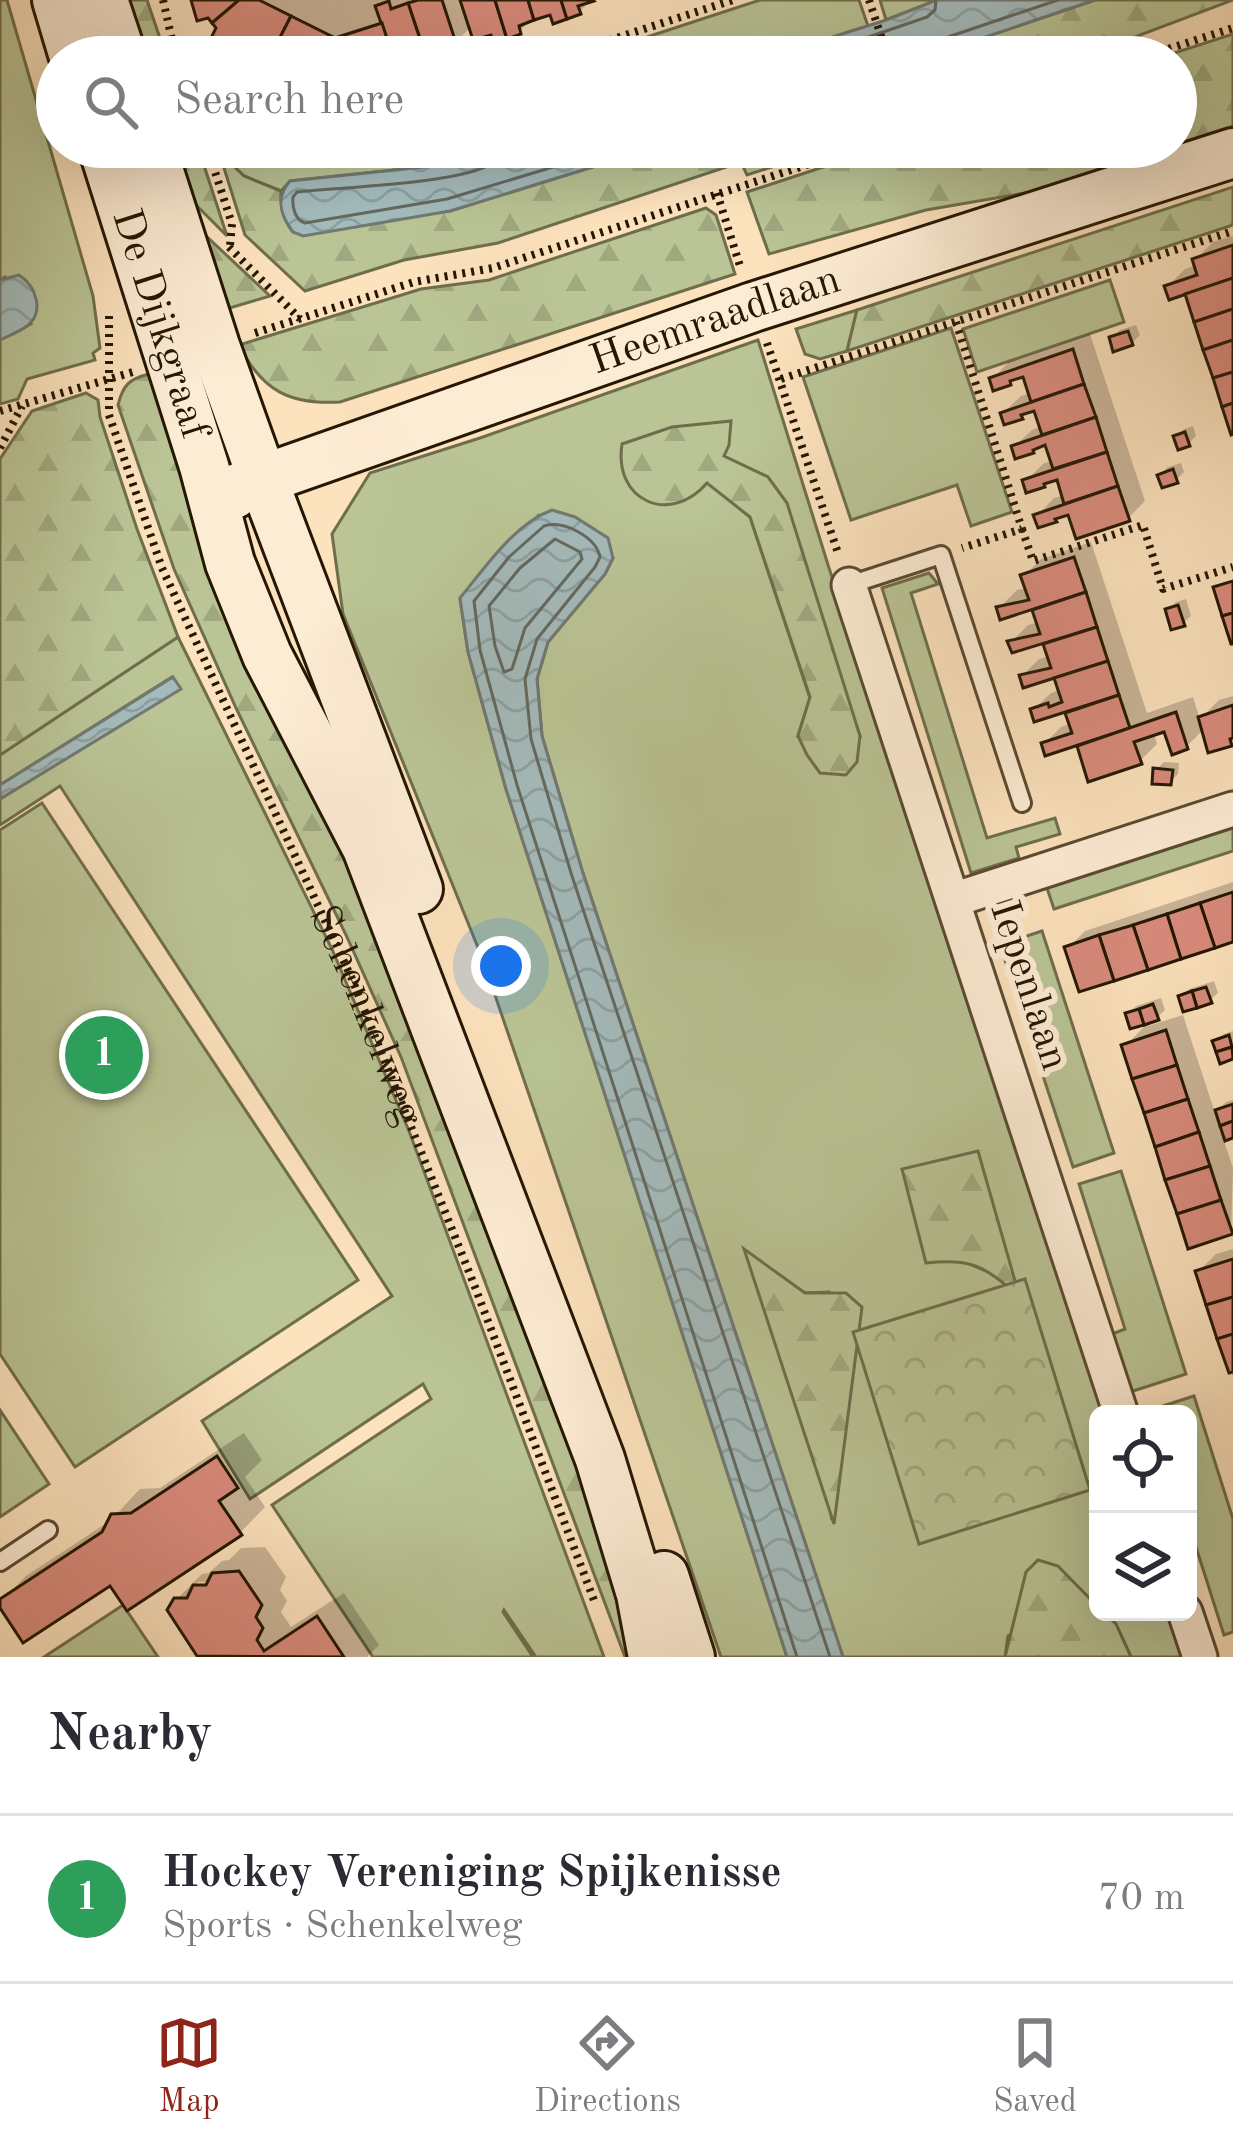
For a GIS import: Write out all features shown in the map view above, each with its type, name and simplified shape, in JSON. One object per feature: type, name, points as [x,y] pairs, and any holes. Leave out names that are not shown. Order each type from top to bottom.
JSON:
[{"type":"main road","points":[[56,0],[67,36]]},
{"type":"main road","points":[[103,0],[115,36]]},
{"type":"main road","name":"Heemraadlaan","points":[[1197,165],[1233,153]]},
{"type":"main road","name":"De Dijkgraaf","points":[[111,168],[231,488]]},
{"type":"main road","name":"De Dijkgraaf","points":[[159,168],[248,433],[231,488]]},
{"type":"main road","name":"Heemraadlaan","points":[[231,488],[753,307],[1186,168]]},
{"type":"main road","points":[[231,488],[518,1154],[624,1451],[690,1657]]},
{"type":"main road","name":"Schenkelweg","points":[[231,488],[230,563],[267,655],[367,848],[599,1459],[641,1594],[653,1657]]},
{"type":"street","name":"Iepenlaan","points":[[849,585],[1117,1405]]},
{"type":"street","points":[[952,901],[1233,809]]},
{"type":"street","points":[[1188,1621],[1200,1657]]},
{"type":"street","points":[[1222,1657],[1233,1653]]},
{"type":"lane","points":[[849,585],[941,555],[1022,802]]},
{"type":"lane","points":[[0,1562],[48,1530]]},
{"type":"path","points":[[163,0],[171,36]]},
{"type":"path","points":[[622,36],[733,0]]},
{"type":"path","points":[[869,0],[881,36]]},
{"type":"path","points":[[1197,40],[1233,28]]},
{"type":"path","points":[[214,168],[232,224],[230,247]]},
{"type":"path","points":[[215,346],[414,281],[493,268],[795,168]]},
{"type":"path","points":[[717,193],[849,585]]},
{"type":"path","points":[[781,379],[1233,231]]},
{"type":"path","points":[[956,322],[1033,561],[1143,525],[1163,589],[1233,567]]},
{"type":"path","name":"Schenkelweg","points":[[23,404],[110,379],[109,415],[162,568],[352,979],[599,1613]]},
{"type":"path","points":[[0,411],[23,404]]},
{"type":"path","points":[[0,448],[23,404]]},
{"type":"path","points":[[941,555],[1022,529]]},
{"type":"green space","points":[[0,0],[7,0],[36,100],[36,168],[56,168],[93,296],[100,348],[93,353],[95,360],[27,379],[18,399],[0,404],[0,340],[31,324],[5,277],[0,280]]},
{"type":"green space","points":[[122,0],[147,0],[159,36],[133,36]]},
{"type":"green space","points":[[760,0],[859,0],[868,26],[836,36],[650,36]]},
{"type":"green space","points":[[880,0],[937,0],[886,20]]},
{"type":"green space","points":[[1095,0],[1233,0],[1138,36],[988,36]]},
{"type":"green space","points":[[1233,34],[1233,126],[1197,138],[1197,46]]},
{"type":"green space","points":[[174,168],[205,168],[227,236],[181,190]]},
{"type":"green space","points":[[224,168],[236,168],[281,191],[283,213],[293,232],[450,211],[589,168],[723,168],[498,243],[404,260],[305,291],[245,235]]},
{"type":"green space","points":[[236,168],[414,168],[290,181],[281,191]]},
{"type":"green space","points":[[820,168],[1110,168],[1049,189],[926,210],[769,254],[747,192]]},
{"type":"green space","points":[[1233,187],[1233,225],[847,351],[857,310]]},
{"type":"green space","points":[[706,208],[716,215],[735,274],[340,402],[306,401],[279,392],[257,374],[239,345],[421,289],[489,280]]},
{"type":"green space","points":[[187,218],[270,296],[223,310]]},
{"type":"green space","points":[[1110,280],[1124,322],[977,372],[963,329]]},
{"type":"green space","points":[[857,310],[847,351],[820,359],[805,354],[796,329]]},
{"type":"green space","points":[[951,328],[1012,512],[971,526],[957,485],[851,520],[803,377]]},
{"type":"green space","points":[[758,340],[1105,1405],[1089,1405],[1089,1598],[1080,1589],[1008,1636],[1005,1657],[843,1657],[582,870],[542,736],[537,679],[548,642],[613,558],[539,515],[501,549],[460,599],[468,652],[506,789],[787,1657],[721,1657],[483,960],[343,614],[332,534],[370,473]],"holes":[[[723,456],[768,477],[860,736],[798,736],[810,698],[750,517],[707,482]],[[977,1152],[1016,1293],[991,1273],[960,1260]],[[788,1282],[805,1293],[829,1292],[832,1520]]]},
{"type":"green space","points":[[149,374],[203,538],[410,983],[645,1657],[625,1657],[401,1057],[174,569],[118,405],[128,384]]},
{"type":"green space","points":[[86,393],[98,400],[137,529],[178,637],[0,755],[0,459],[32,411]]},
{"type":"green space","points":[[731,421],[724,456],[768,477],[787,503],[860,736],[857,762],[846,775],[820,773],[798,736],[810,697],[750,517],[707,483],[692,496],[661,505],[635,493],[626,480],[622,444],[672,427]]},
{"type":"green space","points":[[929,573],[938,584],[911,593],[987,838],[1055,818],[1060,834],[1016,847],[1019,858],[971,873],[882,588]]},
{"type":"green space","points":[[178,637],[332,949],[409,1131],[604,1657],[536,1657],[504,1610],[533,1657],[373,1657],[272,1505],[431,1399],[423,1384],[250,1499],[202,1421],[392,1296],[60,786],[0,825],[0,799],[180,688],[172,677],[0,785],[0,755]]},
{"type":"green space","points":[[42,803],[358,1280],[75,1467],[0,1354],[0,830]]},
{"type":"green space","points":[[1233,828],[1233,851],[1054,909],[1047,888]]},
{"type":"green space","points":[[1042,931],[1114,1153],[1073,1167],[1000,945]]},
{"type":"green space","points":[[978,1151],[1019,1295],[976,1266],[926,1263],[902,1169]]},
{"type":"green space","points":[[1121,1171],[1186,1374],[1130,1392],[1112,1334],[1125,1329],[1079,1184]]},
{"type":"green space","points":[[744,1249],[805,1293],[846,1293],[862,1307],[834,1524]]},
{"type":"green space","points":[[1025,1279],[1089,1490],[919,1544],[853,1332]]},
{"type":"green space","points":[[1194,1396],[1197,1405],[1166,1405]]},
{"type":"green space","points":[[1197,1405],[1233,1519],[1233,1632],[1224,1635],[1197,1550]]},
{"type":"green space","points":[[0,1410],[49,1484],[0,1517]]},
{"type":"green space","points":[[1038,1560],[1058,1566],[1089,1598],[1089,1621],[1113,1621],[1131,1657],[1005,1657],[1026,1572]]},
{"type":"green space","points":[[123,1605],[158,1657],[44,1657]]},
{"type":"green space","points":[[1113,1621],[1177,1621],[1189,1657],[1131,1657]]},
{"type":"water","points":[[937,0],[1095,0],[988,36],[836,36]]},
{"type":"water","points":[[414,168],[589,168],[450,211],[303,236],[293,232],[282,213],[282,194],[290,181]]},
{"type":"water","points":[[19,275],[34,292],[36,314],[27,326],[0,340],[0,280]]},
{"type":"water","points":[[552,510],[575,517],[608,538],[613,558],[548,642],[537,679],[542,736],[582,870],[843,1657],[787,1657],[506,789],[468,652],[460,598],[513,536]]},
{"type":"water","points":[[173,677],[181,689],[0,799],[0,785]]},
{"type":"building","points":[[191,0],[239,0],[212,23],[208,18],[197,21]]},
{"type":"building","points":[[239,0],[259,0],[291,16],[281,36],[212,36],[216,28],[212,23]]},
{"type":"building","points":[[442,0],[454,36],[419,36],[408,3]]},
{"type":"building","points":[[460,0],[495,0],[506,36],[472,36]]},
{"type":"building","points":[[495,0],[528,0],[534,20],[519,26],[521,34],[506,36]]},
{"type":"building","points":[[528,0],[561,0],[567,19],[553,24],[550,15],[534,20]]},
{"type":"building","points":[[561,0],[594,1],[578,6],[581,14],[567,19]]},
{"type":"building","points":[[389,1],[391,9],[408,3],[419,36],[386,36],[375,6]]},
{"type":"building","points":[[291,16],[331,36],[281,36]]},
{"type":"building","points":[[382,23],[386,36],[341,36]]},
{"type":"building","points":[[1233,245],[1233,278],[1169,300],[1164,286],[1197,275],[1192,259]]},
{"type":"building","points":[[1233,278],[1233,309],[1194,322],[1185,294]]},
{"type":"building","points":[[1233,309],[1233,340],[1203,350],[1194,322]]},
{"type":"building","points":[[1128,331],[1133,345],[1113,352],[1109,337]]},
{"type":"building","points":[[1233,340],[1233,372],[1213,378],[1203,350]]},
{"type":"building","points":[[1073,349],[1084,384],[1031,402],[1023,377],[993,391],[989,378]]},
{"type":"building","points":[[1233,372],[1233,403],[1222,407],[1213,378]]},
{"type":"building","points":[[1084,384],[1096,417],[1042,435],[1034,411],[1004,425],[1000,413]]},
{"type":"building","points":[[1233,403],[1233,434],[1231,435],[1222,407]]},
{"type":"building","points":[[1096,417],[1107,452],[1053,469],[1045,445],[1015,459],[1011,446]]},
{"type":"building","points":[[1185,432],[1190,446],[1178,450],[1173,436]]},
{"type":"building","points":[[1107,452],[1118,486],[1064,504],[1057,480],[1026,493],[1022,480]]},
{"type":"building","points":[[1173,469],[1178,483],[1162,488],[1157,475]]},
{"type":"building","points":[[1118,486],[1130,521],[1076,539],[1068,515],[1038,528],[1033,515]]},
{"type":"building","points":[[1074,557],[1086,592],[1000,620],[996,607],[1029,600],[1020,575]]},
{"type":"building","points":[[1233,581],[1233,613],[1222,616],[1213,587]]},
{"type":"building","points":[[1086,592],[1097,627],[1012,653],[1007,641],[1040,634],[1032,610]]},
{"type":"building","points":[[1178,605],[1185,626],[1171,630],[1165,609]]},
{"type":"building","points":[[1233,613],[1233,644],[1231,644],[1222,616]]},
{"type":"building","points":[[1097,627],[1108,661],[1023,688],[1019,675],[1051,668],[1043,644]]},
{"type":"building","points":[[1108,661],[1119,695],[1034,722],[1030,709],[1062,702],[1054,678]]},
{"type":"building","points":[[1119,695],[1130,728],[1045,756],[1041,743],[1072,733],[1065,713]]},
{"type":"building","points":[[1233,705],[1232,746],[1208,753],[1198,717]]},
{"type":"building","points":[[1176,712],[1188,749],[1172,755],[1164,732],[1134,742],[1142,764],[1088,782],[1077,746]]},
{"type":"building","points":[[1153,768],[1173,770],[1171,785],[1152,784]]},
{"type":"building","points":[[1233,892],[1233,942],[1215,948],[1200,903]]},
{"type":"building","points":[[1200,903],[1215,948],[1181,959],[1167,914]]},
{"type":"building","points":[[1167,914],[1181,959],[1148,970],[1133,925]]},
{"type":"building","points":[[1133,925],[1148,970],[1114,981],[1099,935]]},
{"type":"building","points":[[1099,935],[1114,981],[1079,992],[1064,947]]},
{"type":"building","points":[[1206,987],[1212,1003],[1197,1008],[1192,991]]},
{"type":"building","points":[[1192,991],[1197,1008],[1183,1012],[1178,996]]},
{"type":"building","points":[[1153,1004],[1159,1020],[1144,1025],[1139,1009]]},
{"type":"building","points":[[1139,1009],[1144,1025],[1130,1029],[1125,1013]]},
{"type":"building","points":[[1166,1030],[1177,1065],[1132,1079],[1121,1045]]},
{"type":"building","points":[[1229,1035],[1232,1047],[1216,1052],[1212,1041]]},
{"type":"building","points":[[1232,1047],[1233,1059],[1220,1064],[1216,1052]]},
{"type":"building","points":[[1177,1065],[1188,1099],[1144,1113],[1132,1079]]},
{"type":"building","points":[[1188,1099],[1199,1132],[1155,1147],[1144,1113]]},
{"type":"building","points":[[1233,1104],[1233,1121],[1220,1126],[1215,1110]]},
{"type":"building","points":[[1233,1121],[1233,1138],[1225,1141],[1220,1126]]},
{"type":"building","points":[[1199,1132],[1210,1166],[1165,1180],[1155,1147]]},
{"type":"building","points":[[1210,1166],[1221,1200],[1177,1214],[1165,1180]]},
{"type":"building","points":[[1221,1200],[1233,1234],[1188,1249],[1177,1214]]},
{"type":"building","points":[[1233,1259],[1233,1297],[1206,1305],[1195,1271]]},
{"type":"building","points":[[1233,1297],[1233,1334],[1217,1339],[1206,1305]]},
{"type":"building","points":[[1233,1334],[1233,1372],[1229,1373],[1217,1339]]},
{"type":"building","points":[[217,1456],[238,1488],[219,1501],[242,1535],[127,1611],[110,1586],[23,1643],[0,1608],[0,1599],[102,1532],[111,1514],[131,1513]]},
{"type":"building","points":[[239,1571],[262,1605],[256,1617],[263,1628],[257,1640],[264,1651],[317,1616],[344,1657],[197,1656],[167,1610],[174,1598],[187,1598],[193,1585],[206,1585],[212,1573]]},
{"type":"place","name":"Hockey Vereniging Spijkenisse","points":[[104,1055]]}]
